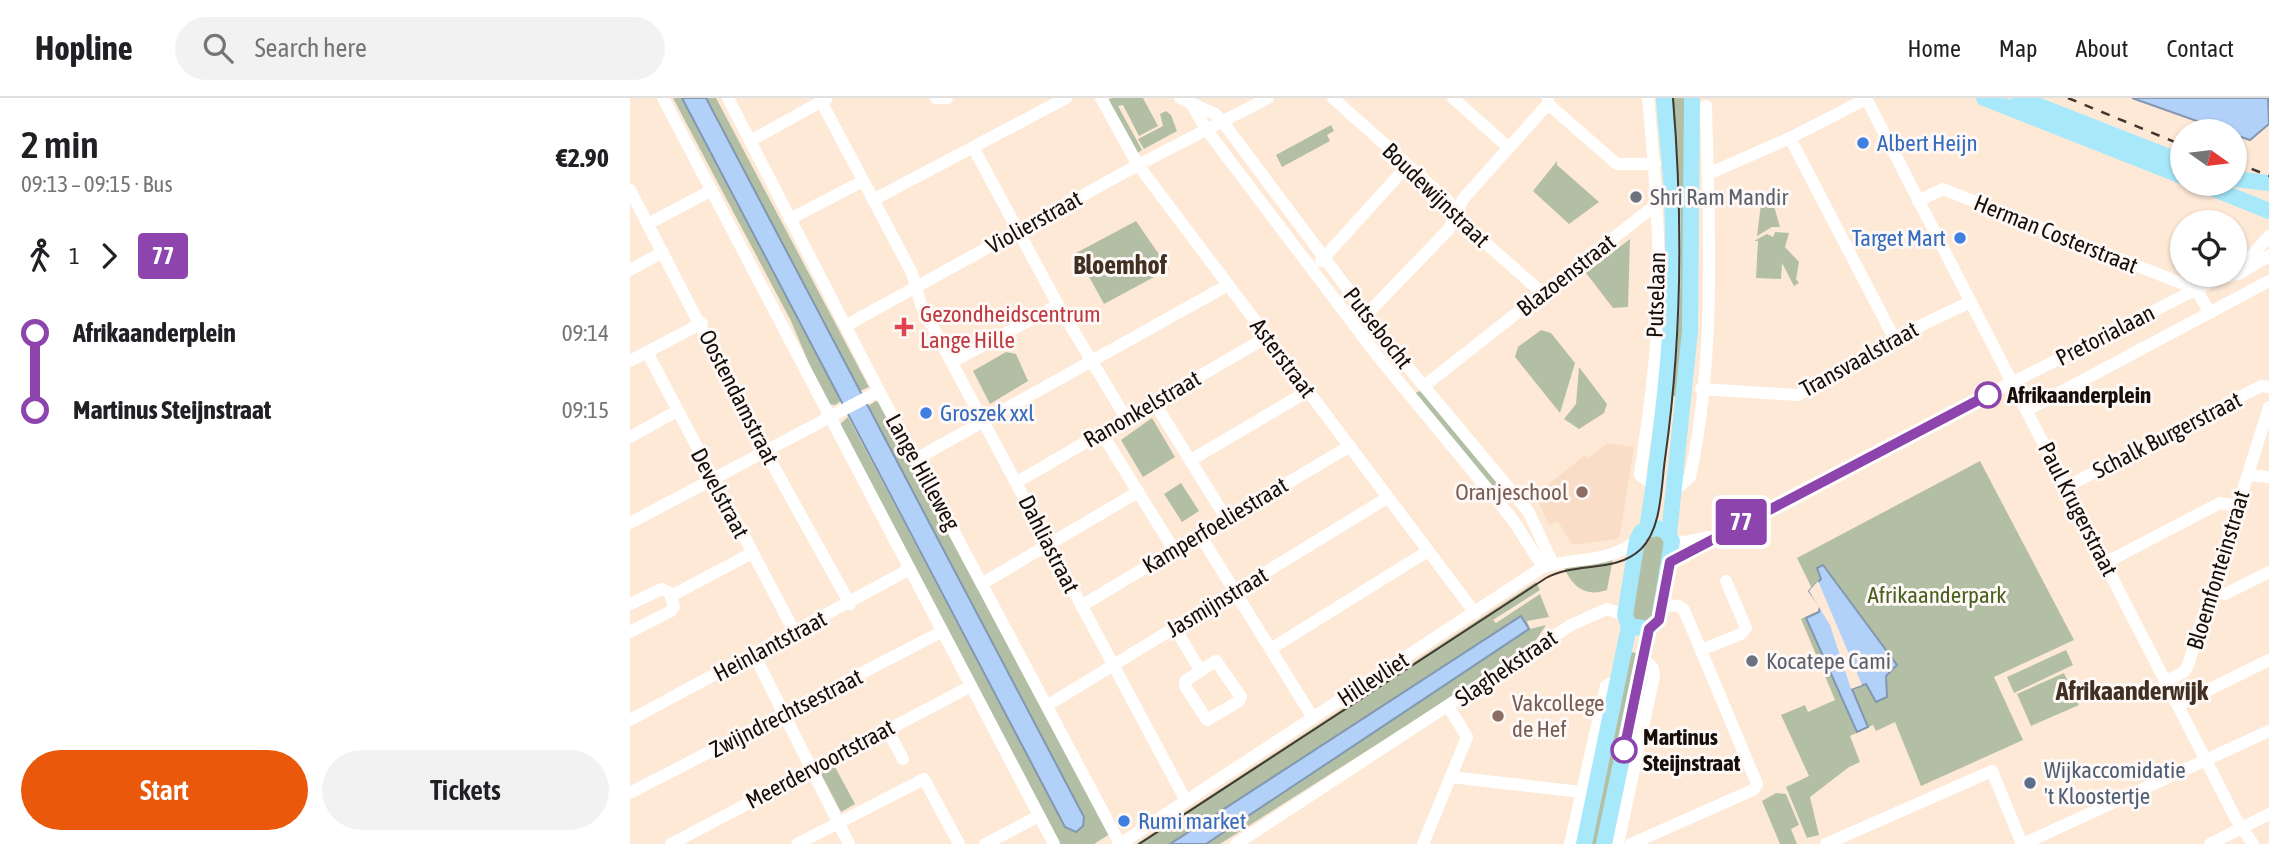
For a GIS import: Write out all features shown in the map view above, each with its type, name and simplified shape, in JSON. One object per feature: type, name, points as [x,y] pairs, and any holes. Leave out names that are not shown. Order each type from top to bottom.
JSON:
[{"type":"main road","name":"Putselaan","points":[[1627,621],[1654,485],[1664,399],[1673,237],[1664,98]]},
{"type":"main road","points":[[1984,98],[2170,171]]},
{"type":"main road","points":[[2019,98],[2170,157]]},
{"type":"main road","name":"Putselaan","points":[[1649,629],[1668,606],[1674,491],[1690,331],[1698,101]]},
{"type":"main road","points":[[2247,180],[2269,183]]},
{"type":"main road","points":[[2233,196],[2266,209]]},
{"type":"main road","points":[[1642,535],[1659,528],[1671,538]]},
{"type":"main road","points":[[1584,844],[1618,680],[1627,621],[1649,629],[1604,844]]},
{"type":"street","points":[[663,98],[834,415],[908,570],[1054,844]]},
{"type":"street","name":"Lange Hilleweg","points":[[728,98],[847,325],[876,393],[916,458],[1120,844]]},
{"type":"street","points":[[936,98],[947,98]]},
{"type":"street","points":[[873,200],[974,149],[1066,98]]},
{"type":"street","name":"Asterstraat","points":[[1101,98],[1138,165],[1475,613]]},
{"type":"street","name":"Violierstraat","points":[[847,325],[1138,165],[1268,98]]},
{"type":"street","name":"Boudewijnstraat","points":[[1333,98],[1449,202],[1456,213],[1540,291]]},
{"type":"street","points":[[1453,98],[1509,148]]},
{"type":"street","name":"Putselaan","points":[[1648,98],[1657,204],[1659,289],[1653,373],[1640,475],[1654,485]]},
{"type":"street","points":[[1698,101],[1718,98]]},
{"type":"street","points":[[1708,174],[1790,138],[1866,98]]},
{"type":"street","name":"Paul Krugerstraat","points":[[1866,98],[2242,829],[2253,844]]},
{"type":"street","points":[[750,141],[824,100]]},
{"type":"street","name":"Dahliastraat","points":[[824,100],[912,273],[921,305],[1186,801]]},
{"type":"street","name":"Putsebocht","points":[[1185,100],[1215,114],[1222,121],[1388,342],[1528,511],[1548,566]]},
{"type":"street","name":"Putsebocht","points":[[1185,100],[1376,354],[1548,566]]},
{"type":"street","points":[[1367,314],[1449,229],[1463,199],[1548,101],[1617,164],[1654,164]]},
{"type":"street","name":"Putselaan","points":[[1674,491],[1690,477],[1702,389],[1707,299],[1708,174],[1698,101]]},
{"type":"street","points":[[1790,138],[1894,338]]},
{"type":"street","points":[[974,149],[1058,305],[1126,418]]},
{"type":"street","points":[[1313,269],[1407,166]]},
{"type":"street","points":[[790,219],[863,181]]},
{"type":"street","name":"Herman Costerstraat","points":[[1918,201],[1943,189],[2196,289]]},
{"type":"street","points":[[648,224],[712,190]]},
{"type":"street","name":"Oostendamstraat","points":[[631,193],[702,323],[765,452],[850,604]]},
{"type":"street","name":"Blazoenstraat","points":[[1424,386],[1536,298],[1540,291],[1549,289],[1657,204]]},
{"type":"street","points":[[2247,262],[2269,236]]},
{"type":"street","points":[[630,270],[663,252]]},
{"type":"street","name":"Pretorialaan","points":[[2247,269],[2269,256]]},
{"type":"street","name":"Pretorialaan","points":[[2027,410],[2269,281]]},
{"type":"street","points":[[916,458],[1228,285]]},
{"type":"street","name":"Pretorialaan","points":[[1670,562],[1715,536],[2200,287]]},
{"type":"street","points":[[2196,289],[2210,313]]},
{"type":"street","name":"Transvaalstraat","points":[[1702,389],[1794,397],[1883,351],[1894,338],[1970,302]]},
{"type":"street","points":[[952,362],[1058,305]]},
{"type":"street","points":[[630,361],[702,323]]},
{"type":"street","name":"Ranonkelstraat","points":[[1017,482],[1268,337]]},
{"type":"street","points":[[1376,354],[1388,342]]},
{"type":"street","name":"Develstraat","points":[[647,352],[794,633]]},
{"type":"street","name":"Schalk Burgerstraat","points":[[2066,487],[2260,386],[2269,387]]},
{"type":"street","points":[[1191,460],[1308,391]]},
{"type":"street","points":[[630,523],[876,393]]},
{"type":"street","points":[[1154,402],[1226,518]]},
{"type":"street","name":"Bloemfonteinstraat","points":[[2166,681],[2186,670],[2269,407]]},
{"type":"street","points":[[630,437],[677,411]]},
{"type":"street","points":[[1101,432],[1174,550]]},
{"type":"street","name":"Kamperfoeliestraat","points":[[1081,606],[1350,446]]},
{"type":"street","points":[[2248,475],[2269,477]]},
{"type":"street","points":[[983,583],[1138,492]]},
{"type":"street","name":"Jasmijnstraat","points":[[1048,705],[1387,498]]},
{"type":"street","points":[[1503,509],[1516,498]]},
{"type":"street","points":[[2105,563],[2220,503],[2238,506]]},
{"type":"street","points":[[1200,535],[1237,590],[1313,718]]},
{"type":"street","name":"Hillevliet","points":[[1120,844],[1548,566],[1603,558],[1618,553],[1642,535]]},
{"type":"street","name":"Pretorialaan","points":[[1671,538],[1685,542],[1715,536]]},
{"type":"street","points":[[1272,648],[1428,551]]},
{"type":"street","points":[[671,596],[752,553]]},
{"type":"street","name":"Heinlantstraat","points":[[630,720],[850,604],[908,570]]},
{"type":"street","points":[[2212,590],[2225,594],[2269,572]]},
{"type":"street","points":[[1701,650],[1741,634],[1746,628],[1726,581]]},
{"type":"street","points":[[630,604],[662,589],[671,596]]},
{"type":"street","points":[[630,632],[671,611],[671,596]]},
{"type":"street","points":[[1643,659],[1653,668],[1654,676],[1618,844],[1629,844],[1753,790],[1757,784],[1684,610],[1668,606]]},
{"type":"street","name":"Slaghekstraat","points":[[1423,844],[1467,737],[1448,706],[1572,625],[1607,609],[1627,621]]},
{"type":"street","points":[[1175,628],[1200,670]]},
{"type":"street","name":"Zwijndrechtsestraat","points":[[630,793],[941,632]]},
{"type":"street","points":[[754,654],[849,844]]},
{"type":"street","points":[[2178,705],[2269,660]]},
{"type":"street","points":[[1214,661],[1220,663],[1241,696],[1239,702],[1209,720],[1203,718],[1185,687],[1186,679],[1200,670],[1214,661]]},
{"type":"street","points":[[1570,844],[1581,792],[1588,775],[1606,686],[1618,680]]},
{"type":"street","name":"Meerdervoortstraat","points":[[677,842],[971,686]]},
{"type":"street","points":[[1236,844],[1448,706]]},
{"type":"street","points":[[887,729],[903,759]]},
{"type":"street","points":[[1826,844],[1992,771],[2023,844],[2269,731]]},
{"type":"street","points":[[1451,777],[1581,792]]},
{"type":"street","points":[[797,844],[924,779],[959,844]]},
{"type":"street","points":[[2210,844],[2269,814]]},
{"type":"street","points":[[985,844],[1039,816]]},
{"type":"street","points":[[2242,829],[2242,844]]},
{"type":"shaded area","name":"Oranjeschool","points":[[1608,443],[1634,447],[1620,535],[1616,539],[1573,545],[1558,522],[1549,525],[1535,495],[1585,455],[1588,458]]},
{"type":"green space","points":[[673,98],[682,98],[841,401],[835,405],[826,404],[791,321]]},
{"type":"green space","points":[[706,98],[716,98],[869,387],[860,391]]},
{"type":"green space","points":[[1143,98],[1158,126],[1139,136],[1123,105],[1118,106],[1142,150],[1136,154],[1107,100]]},
{"type":"green space","points":[[1667,98],[1684,98],[1690,192],[1675,192]]},
{"type":"green space","points":[[1166,111],[1171,115],[1177,131],[1144,149],[1138,139],[1163,126],[1160,114]]},
{"type":"green space","points":[[1331,125],[1334,131],[1327,135],[1330,141],[1282,167],[1276,155]]},
{"type":"green space","points":[[1557,161],[1557,165],[1599,202],[1569,224],[1533,191]]},
{"type":"green space","points":[[1772,199],[1780,227],[1772,227],[1757,236],[1761,204]]},
{"type":"green space","points":[[1690,200],[1682,397],[1669,395],[1675,201]]},
{"type":"green space","points":[[1136,221],[1169,269],[1104,304],[1076,253]]},
{"type":"green space","points":[[1775,232],[1789,233],[1785,247],[1799,262],[1796,279],[1799,283],[1794,286],[1782,263],[1781,279],[1756,278],[1758,241],[1754,241],[1767,234],[1773,237]]},
{"type":"green space","points":[[1630,239],[1628,307],[1613,308],[1586,273]]},
{"type":"green space","points":[[1541,330],[1551,333],[1575,363],[1560,413],[1515,357],[1518,347]]},
{"type":"green space","points":[[1006,352],[1016,354],[1028,381],[990,404],[973,371]]},
{"type":"green space","points":[[1579,367],[1607,404],[1604,413],[1579,429],[1564,419],[1576,404]]},
{"type":"green space","points":[[1423,390],[1502,487],[1494,493],[1412,394]]},
{"type":"green space","points":[[876,401],[884,405],[1110,834],[1094,844],[1058,844],[838,426],[848,417],[1065,827],[1071,831],[1083,826],[1084,817],[868,406]]},
{"type":"green space","points":[[1152,418],[1175,457],[1143,477],[1121,440]]},
{"type":"green space","name":"Afrikaanderpark","points":[[1980,461],[2074,640],[1994,677],[2023,740],[1921,786],[1895,722],[1876,731],[1873,725],[1850,736],[1860,762],[1849,767],[1810,797],[1819,835],[1807,838],[1786,787],[1809,776],[1781,715],[1805,705],[1808,712],[1835,700],[1801,619],[1822,609],[1797,558]]},
{"type":"green space","points":[[1181,483],[1199,511],[1182,522],[1164,494]]},
{"type":"green space","points":[[1648,533],[1666,538],[1652,620],[1636,623],[1630,603],[1630,590],[1638,553]]},
{"type":"green space","points":[[1613,558],[1607,590],[1599,592],[1579,588],[1563,565]]},
{"type":"green space","points":[[1536,582],[1540,590],[1493,620],[1496,623],[1540,594],[1549,617],[1527,621],[1530,629],[1546,625],[1532,646],[1220,844],[1206,844],[1529,629],[1521,616],[1170,844],[1136,844]]},
{"type":"green space","points":[[2066,650],[2073,665],[2014,693],[2007,677]]},
{"type":"green space","points":[[1627,651],[1640,654],[1602,844],[1587,844]]},
{"type":"green space","points":[[2064,673],[2079,705],[2031,726],[2017,694]]},
{"type":"green space","points":[[834,765],[855,804],[841,812],[820,772]]},
{"type":"green space","points":[[1776,793],[1786,794],[1799,825],[1791,829],[1797,844],[1780,844],[1762,801]]},
{"type":"water","points":[[682,98],[706,98],[1084,817],[1083,826],[1076,832],[1065,827]]},
{"type":"water","points":[[2132,98],[2268,98],[2269,124],[2250,140],[2247,139],[2247,119],[2191,119]]},
{"type":"water","points":[[1823,565],[1897,665],[1886,676],[1887,697],[1876,702],[1866,684],[1852,689],[1868,727],[1857,732],[1806,618],[1819,612],[1820,606],[1809,591],[1821,579],[1817,568]]},
{"type":"water","points":[[1521,616],[1529,629],[1206,844],[1170,844]]},
{"type":"pier","points":[[1818,581],[1862,685],[1851,689],[1830,625],[1809,591]]},
{"type":"tram line","points":[[1139,844],[1546,578],[1570,570],[1619,562],[1631,557],[1648,540],[1657,519],[1661,494],[1678,324],[1679,234],[1673,98]]},
{"type":"railway","points":[[2068,98],[2170,140]]},
{"type":"railway","points":[[2247,167],[2269,176]]},
{"type":"bus line","name":"77","points":[[1624,750],[1649,629],[1659,620],[1670,562],[1988,395]]},
{"type":"place","name":"Albert Heijn","points":[[1863,143]]},
{"type":"place","name":"Shri Ram Mandir","points":[[1636,197]]},
{"type":"place","name":"Target Mart","points":[[1960,238]]},
{"type":"place","name":"Gezondheidscentrum Lange Hille","points":[[904,327]]},
{"type":"place","name":"Afrikaanderplein","points":[[1988,395]]},
{"type":"place","name":"Groszek xxl","points":[[926,413]]},
{"type":"place","name":"Oranjeschool","points":[[1582,492]]},
{"type":"place","name":"Kocatepe Cami","points":[[1752,661]]},
{"type":"place","name":"Vakcollege de Hef","points":[[1498,716]]},
{"type":"place","name":"Martinus Steijnstraat","points":[[1624,750]]},
{"type":"place","name":"Wijkaccomidatie 't Kloostertje","points":[[2030,783]]},
{"type":"place","name":"Rumi market","points":[[1124,821]]},
{"type":"district","name":"Bloemhof","points":[[1120,265]]},
{"type":"district","name":"Afrikaanderwijk","points":[[2132,691]]}]
